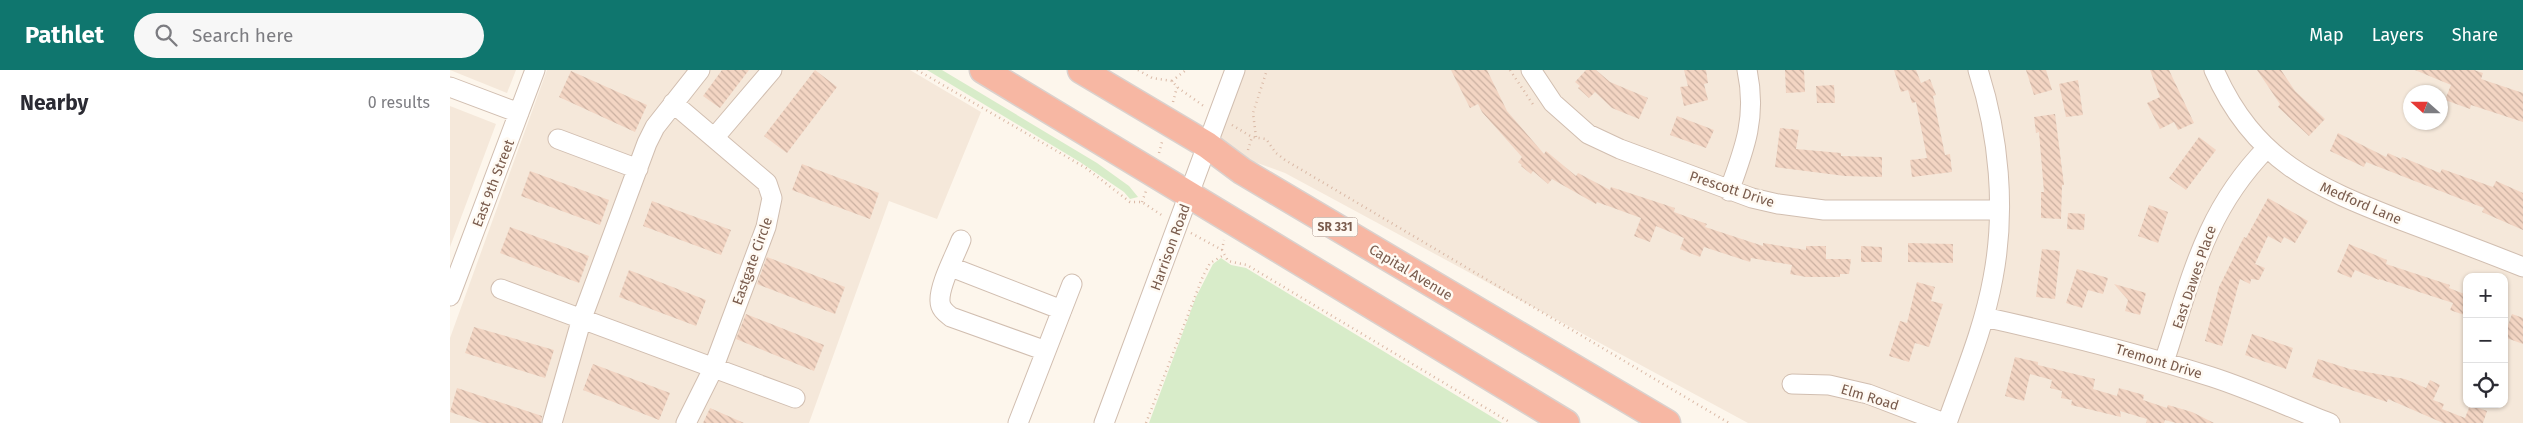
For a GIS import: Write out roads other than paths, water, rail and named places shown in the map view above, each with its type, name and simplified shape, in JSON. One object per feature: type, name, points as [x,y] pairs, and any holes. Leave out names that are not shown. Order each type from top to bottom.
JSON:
[{"type":"highway","points":[[983,70],[1188,196],[1566,423]]},
{"type":"highway","name":"Capital Avenue","points":[[1081,70],[1207,145],[1242,171],[1667,423]]},
{"type":"street","name":"East 9th Street","points":[[450,296],[535,70]]},
{"type":"street","points":[[552,423],[582,318],[655,128],[700,70]]},
{"type":"street","points":[[714,138],[772,70]]},
{"type":"street","name":"Harrison Road","points":[[1104,423],[1235,70]]},
{"type":"street","name":"Prescott Drive","points":[[1531,70],[1553,103],[1588,134],[1620,149],[1729,191],[1778,204],[1824,210],[1999,210]]},
{"type":"street","points":[[1729,191],[1746,143],[1751,116],[1751,93],[1747,70]]},
{"type":"street","points":[[1946,423],[1984,317],[1998,249],[1998,170],[1986,96],[1978,70]]},
{"type":"street","name":"Medford Lane","points":[[2214,70],[2223,91],[2238,114],[2268,148],[2297,172],[2342,197],[2523,267]]},
{"type":"street","points":[[450,87],[519,113]]},
{"type":"street","name":"Eastgate Circle","points":[[674,103],[767,183],[772,198],[766,227],[713,368],[686,423]]},
{"type":"street","points":[[558,139],[638,169]]},
{"type":"street","name":"East Dawes Place","points":[[2164,362],[2207,232],[2236,185],[2268,148]]},
{"type":"street","points":[[961,240],[940,302],[943,311],[951,317],[1046,351]]},
{"type":"street","points":[[951,266],[1062,310]]},
{"type":"street","points":[[1018,423],[1072,284]]},
{"type":"street","points":[[502,289],[795,398]]},
{"type":"street","name":"Tremont Drive","points":[[1984,317],[2122,349],[2215,378],[2330,423]]},
{"type":"street","name":"Elm Road","points":[[1792,384],[1829,385],[1868,394],[1946,423]]}]
